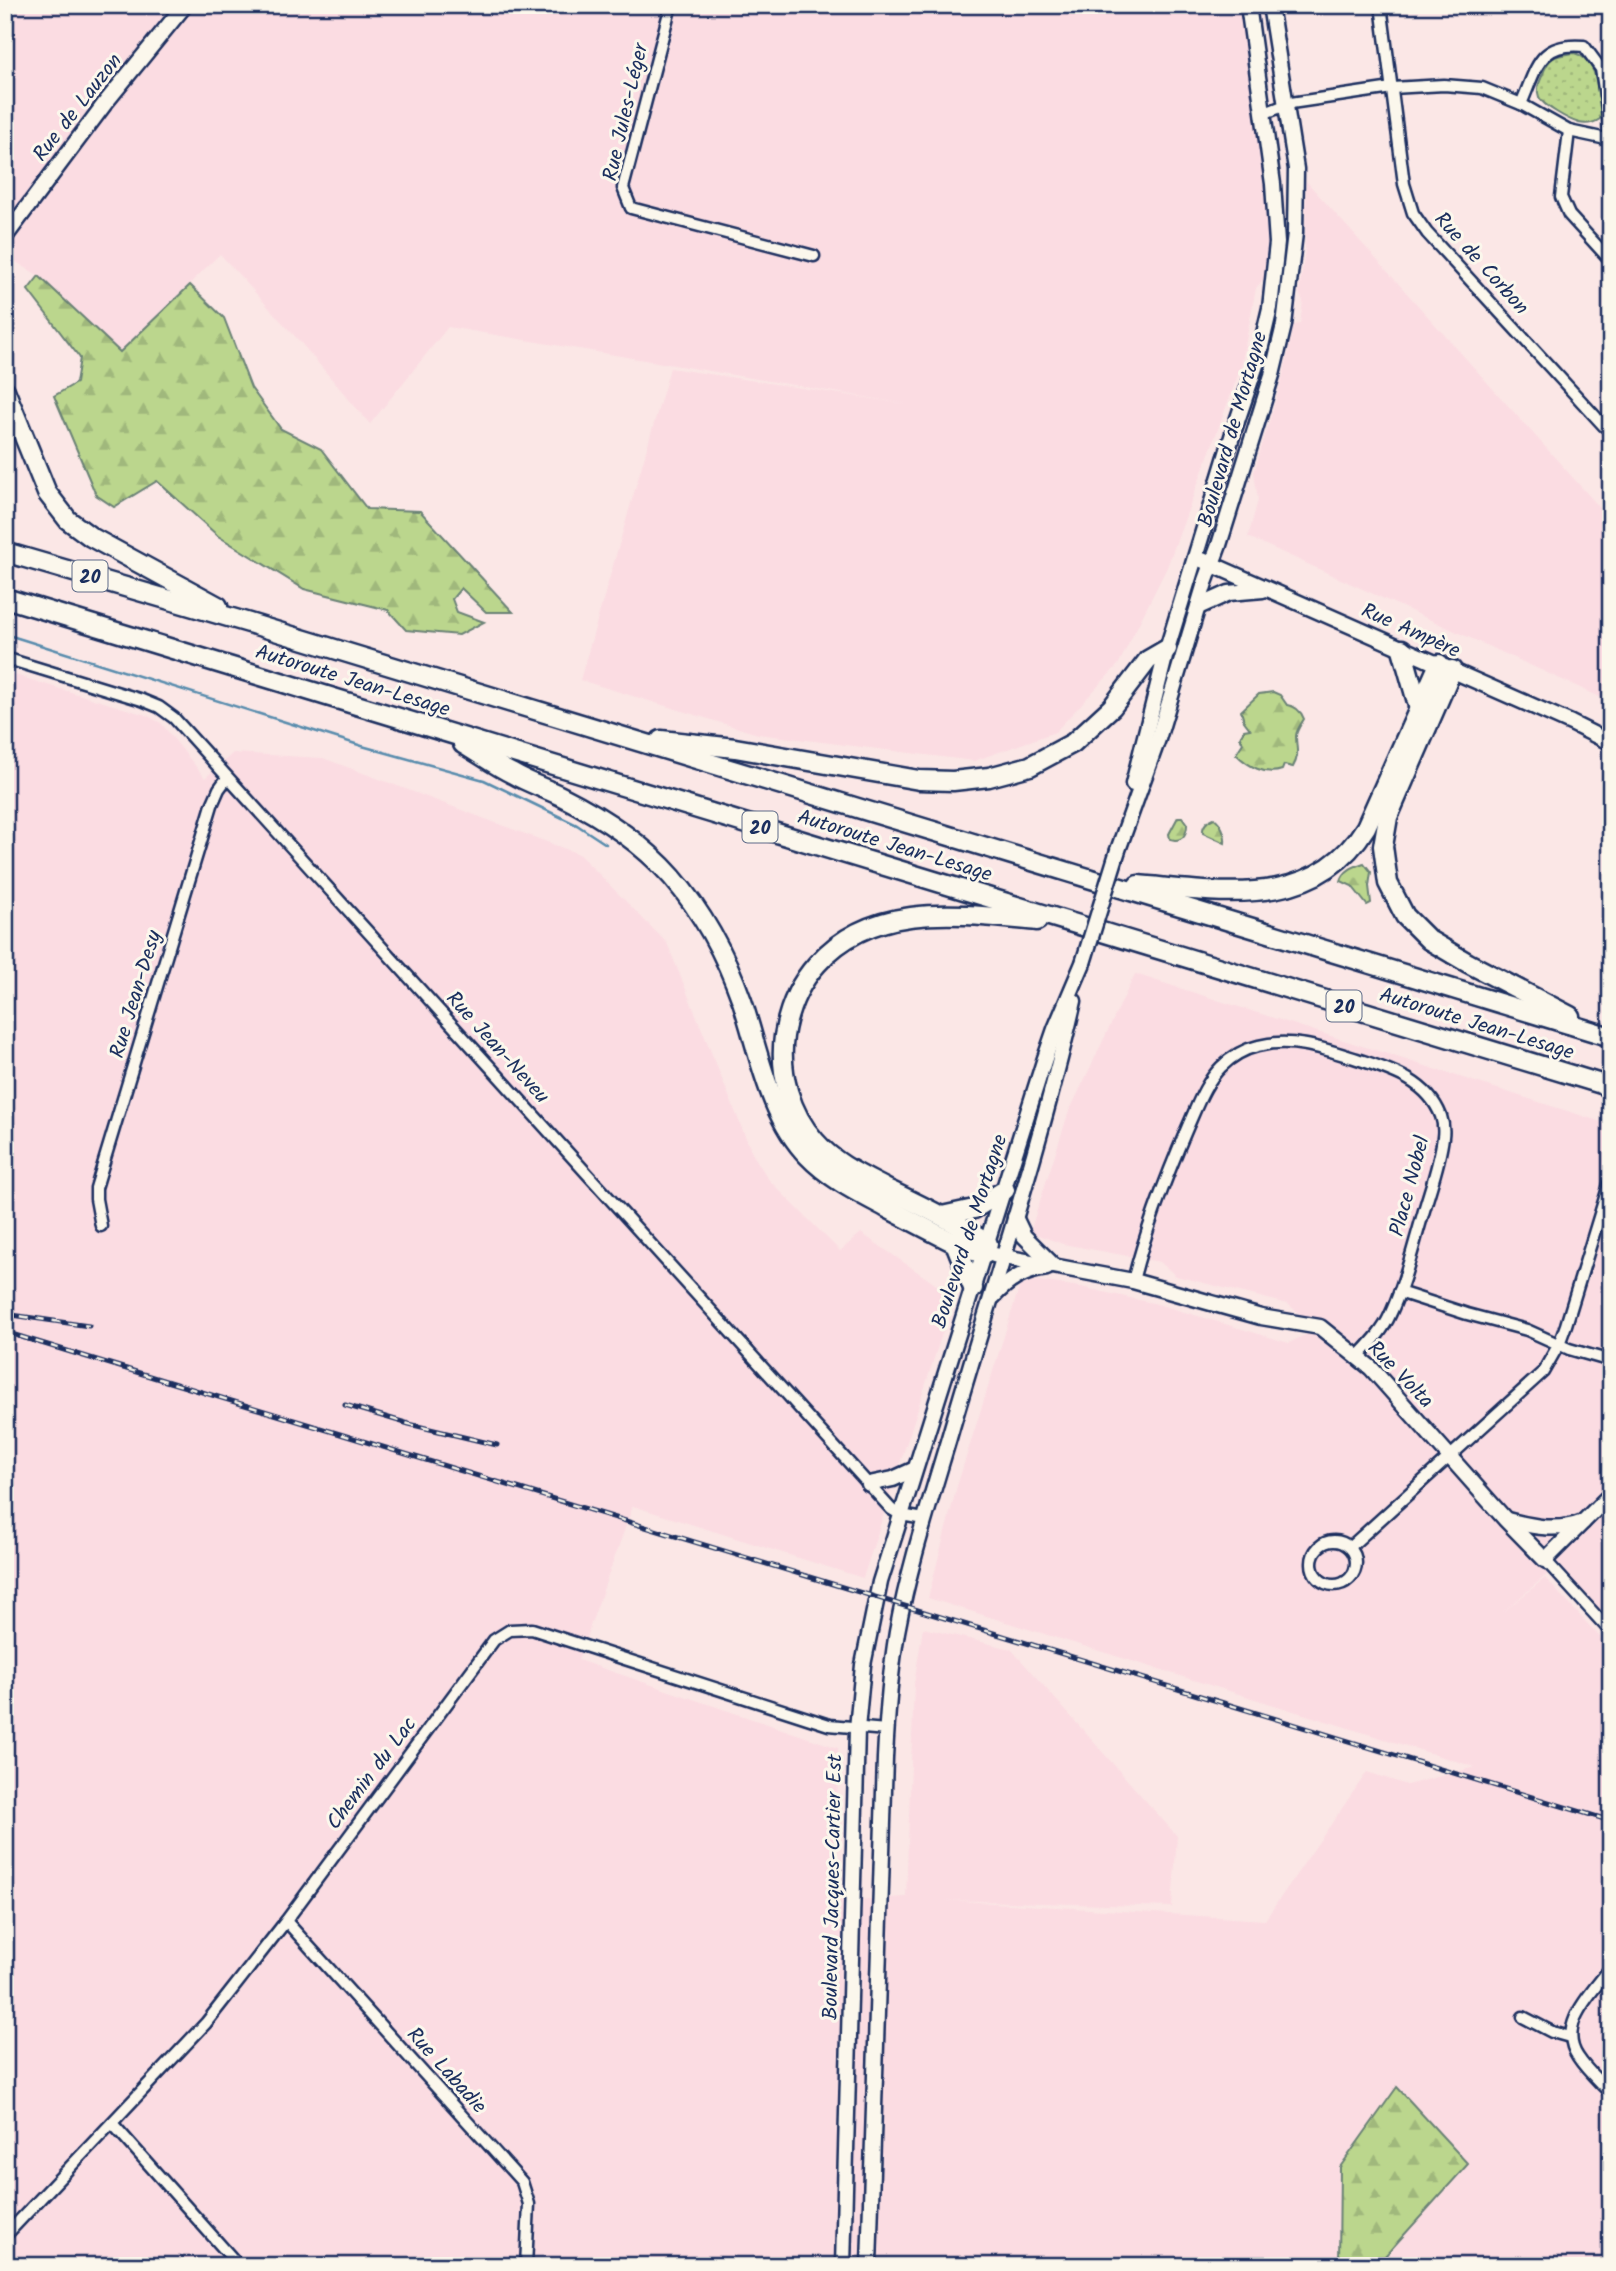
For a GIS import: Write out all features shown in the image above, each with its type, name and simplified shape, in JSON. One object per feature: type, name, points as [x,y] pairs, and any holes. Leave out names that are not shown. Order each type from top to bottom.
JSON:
[{"type":"highway","points":[[5,390],[47,493],[68,520],[91,537],[249,623]]},
{"type":"highway","name":"Autoroute Jean-Lesage","points":[[5,552],[249,623],[1611,1037]]},
{"type":"highway","name":"Autoroute Jean-Lesage","points":[[5,598],[1611,1087]]},
{"type":"highway","points":[[5,610],[98,626]]},
{"type":"highway","points":[[619,736],[735,748],[919,779],[953,781],[989,777],[1030,766],[1073,743],[1112,707],[1148,660],[1167,649]]},
{"type":"highway","points":[[1402,649],[1419,709]]},
{"type":"highway","points":[[1103,882],[1231,892],[1291,886],[1318,875],[1341,859],[1361,835],[1419,709],[1446,667]]},
{"type":"highway","points":[[1446,667],[1385,824],[1383,854],[1391,890],[1408,921],[1433,943],[1611,1037]]},
{"type":"highway","points":[[442,731],[513,775],[594,814],[635,843],[665,870],[695,906],[722,952],[741,999],[775,1102],[789,1131],[803,1151],[838,1181],[970,1251],[992,1251]]},
{"type":"highway","points":[[992,1251],[942,1216],[841,1164],[825,1152],[807,1130],[790,1095],[784,1070],[784,1038],[794,999],[809,974],[831,950],[861,930],[888,921],[918,916],[961,914],[1077,925]]},
{"type":"highway","points":[[942,1216],[974,1209],[1005,1190]]},
{"type":"highway","points":[[955,1243],[973,1288]]},
{"type":"main road","name":"Rue de Lauzon","points":[[5,237],[101,108],[185,5]]},
{"type":"main road","name":"Boulevard de Mortagne","points":[[1118,850],[1167,649],[1258,359],[1270,308],[1277,243],[1273,184],[1248,5]]},
{"type":"main road","name":"Boulevard de Mortagne","points":[[901,1515],[973,1288],[992,1251],[1015,1217],[1044,1122],[1083,963],[1219,545],[1269,383],[1287,310],[1296,233],[1296,169],[1270,5]]},
{"type":"main road","name":"Rue Ampère","points":[[1195,556],[1611,743]]},
{"type":"main road","points":[[1198,607],[1229,593],[1267,589]]},
{"type":"main road","name":"Boulevard de Mortagne","points":[[924,1519],[989,1301],[992,1251],[1005,1190],[1055,1029],[1083,963]]},
{"type":"main road","points":[[1015,1217],[1024,1236],[1054,1266]]},
{"type":"main road","name":"Rue Volta","points":[[992,1251],[1133,1281],[1261,1317],[1320,1327],[1371,1368],[1505,1519],[1545,1560]]},
{"type":"main road","points":[[989,1301],[1011,1279],[1035,1269],[1054,1266]]},
{"type":"main road","points":[[869,1484],[893,1479],[915,1469]]},
{"type":"main road","points":[[1545,1560],[1611,1494]]},
{"type":"main road","name":"Boulevard Jacques-Cartier Est","points":[[843,2266],[857,1729],[863,1665],[873,1608],[901,1515]]},
{"type":"main road","points":[[869,2266],[886,1730],[897,1631],[924,1519]]},
{"type":"main road","points":[[1505,1519],[1530,1526],[1552,1528],[1571,1527],[1584,1521]]},
{"type":"street","name":"Rue Jules-Léger","points":[[671,5],[623,188],[631,208],[814,256]]},
{"type":"street","name":"Rue de Corbon","points":[[1381,5],[1404,184],[1413,213],[1427,233],[1604,426],[1611,429]]},
{"type":"street","points":[[1265,113],[1285,104],[1392,88],[1444,85],[1482,88],[1521,104],[1569,131],[1611,138],[1601,69],[1584,46],[1564,44],[1543,55],[1521,104]]},
{"type":"street","points":[[1569,131],[1562,197],[1569,215],[1611,261]]},
{"type":"street","name":"Rue Jean-Neveu","points":[[5,658],[153,704],[179,723],[891,1509],[901,1515]]},
{"type":"street","name":"Rue Jean-Desy","points":[[101,1226],[96,1188],[212,805],[227,778]]},
{"type":"street","name":"Place Nobel","points":[[1133,1281],[1166,1176],[1205,1088],[1221,1067],[1238,1054],[1256,1046],[1278,1042],[1326,1049],[1409,1078],[1425,1090],[1439,1112],[1444,1135],[1433,1181],[1399,1292],[1380,1333],[1359,1357]]},
{"type":"street","points":[[1350,1547],[1543,1372],[1559,1344],[1611,1178]]},
{"type":"street","points":[[1399,1292],[1492,1322],[1527,1330],[1611,1362]]},
{"type":"street","points":[[901,1515],[924,1519]]},
{"type":"street","points":[[1329,1541],[1350,1547],[1356,1567],[1348,1580],[1335,1585],[1316,1576],[1311,1563],[1316,1549],[1329,1541]]},
{"type":"street","name":"Rue Volta","points":[[1545,1560],[1611,1632]]},
{"type":"street","name":"Chemin du Lac","points":[[5,2236],[206,2023],[286,1921],[494,1640],[510,1630],[532,1629],[829,1725],[886,1730]]},
{"type":"street","name":"Rue Labadie","points":[[286,1921],[522,2182],[528,2204],[526,2266]]},
{"type":"street","points":[[1611,1967],[1577,2012],[1570,2037],[1578,2058],[1611,2094]]},
{"type":"street","points":[[1523,2017],[1570,2037]]},
{"type":"street","points":[[112,2123],[239,2266]]},
{"type":"shaded area","points":[[5,5],[1245,5],[1264,146],[1271,228],[1268,274],[1256,288],[1241,367],[1167,567],[1118,665],[1055,732],[974,761],[758,734],[580,680],[670,368],[906,404],[448,327],[370,424],[220,254],[120,352],[39,276],[5,255]]},
{"type":"shaded area","points":[[1306,181],[1611,520],[1611,702],[1248,537],[1258,500],[1254,472],[1284,372],[1294,325],[1300,324],[1303,301],[1299,292],[1305,250]]},
{"type":"shaded area","points":[[5,672],[146,715],[161,723],[205,778],[233,753],[323,758],[579,854],[667,943],[752,1153],[769,1180],[840,1251],[861,1233],[938,1286],[951,1306],[863,1578],[633,1506],[578,1660],[838,1748],[836,1901],[906,1897],[914,1684],[923,1628],[1011,1649],[1177,1836],[1172,1907],[945,1900],[1265,1920],[1367,1772],[1407,1785],[1475,1767],[928,1598],[957,1486],[1020,1285],[1031,1280],[1081,1287],[1157,1304],[1289,1343],[1317,1329],[1288,1304],[1176,1276],[1160,1262],[1063,1244],[1030,1232],[1068,1114],[1135,974],[1611,1125],[1611,1633],[1551,1571],[1502,1613],[1545,1578],[1611,1649],[1611,2266],[1376,2266],[1468,2164],[1340,2167],[1339,2266],[5,2266]]},
{"type":"green space","points":[[1574,53],[1589,62],[1596,78],[1601,115],[1600,119],[1585,124],[1563,116],[1541,101],[1538,94],[1539,84],[1550,61],[1557,56]]},
{"type":"green space","points":[[39,276],[120,352],[190,285],[224,318],[251,388],[281,429],[321,449],[367,509],[420,511],[513,612],[486,612],[461,588],[452,599],[457,612],[484,622],[459,635],[406,630],[388,610],[304,589],[218,536],[157,481],[114,507],[96,495],[54,396],[76,383],[80,358],[28,290]]},
{"type":"green space","points":[[1273,692],[1280,695],[1287,705],[1297,709],[1304,719],[1296,734],[1297,755],[1293,767],[1284,765],[1282,770],[1269,772],[1251,766],[1236,754],[1243,743],[1240,737],[1244,730],[1250,729],[1241,711],[1259,694]]},
{"type":"green space","points":[[1178,817],[1182,817],[1187,824],[1186,833],[1181,839],[1170,839],[1169,834]]},
{"type":"green space","points":[[1214,818],[1219,822],[1225,843],[1203,833],[1205,824]]},
{"type":"green space","points":[[1364,863],[1371,872],[1371,903],[1367,905],[1352,886],[1341,881],[1347,872]]},
{"type":"green space","points":[[1397,2087],[1468,2164],[1376,2266],[1339,2266],[1340,2167]]},
{"type":"waterway","points":[[5,634],[362,746],[484,780],[577,825],[606,844]]},
{"type":"railway","points":[[5,1314],[89,1326]]},
{"type":"railway","points":[[5,1332],[1611,1821]]},
{"type":"railway","points":[[345,1405],[497,1445]]}]
